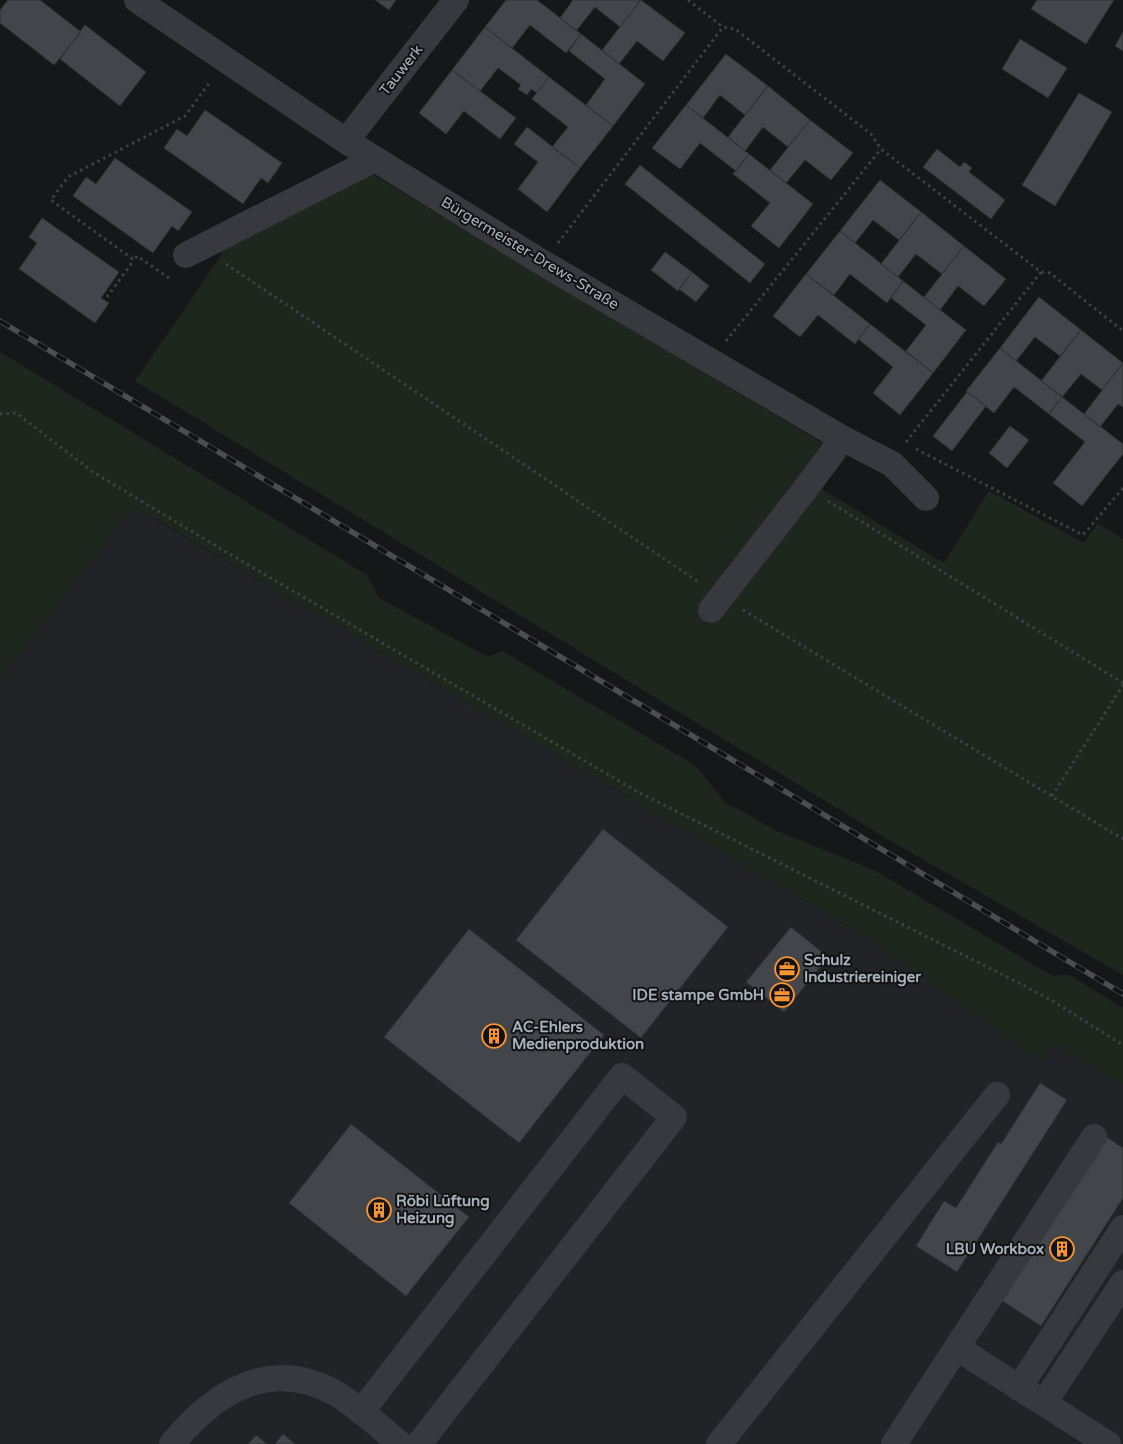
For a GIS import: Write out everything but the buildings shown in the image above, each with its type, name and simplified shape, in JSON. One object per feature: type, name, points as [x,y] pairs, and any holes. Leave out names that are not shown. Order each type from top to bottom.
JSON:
[{"type":"street","name":"Bürgermeister-Drews-Straße","points":[[137,0],[346,141],[543,263],[840,437],[892,464],[926,498]]},
{"type":"street","name":"Tauwerk","points":[[346,141],[456,0]]},
{"type":"street","points":[[196,249],[375,159]]},
{"type":"street","points":[[716,603],[833,452],[840,437]]},
{"type":"street","points":[[361,1412],[622,1076],[674,1117],[419,1444]]},
{"type":"street","points":[[719,1444],[997,1094]]},
{"type":"street","points":[[894,1444],[1094,1137]]},
{"type":"street","points":[[1019,1388],[1123,1228]]},
{"type":"street","points":[[1044,1403],[1123,1283]]},
{"type":"street","points":[[957,1348],[1108,1444]]},
{"type":"street","points":[[172,1444],[190,1422],[222,1396],[241,1387],[272,1378],[289,1378],[321,1387],[336,1394],[400,1444]]},
{"type":"path","points":[[688,0],[724,27],[735,29],[871,134],[881,149],[1041,272],[1050,273],[1123,331]]},
{"type":"path","points":[[543,263],[724,27]]},
{"type":"path","points":[[134,260],[51,200],[68,177],[186,116],[226,60]]},
{"type":"path","points":[[710,361],[881,149]]},
{"type":"path","points":[[196,249],[217,259],[716,603],[1052,796],[1123,839]]},
{"type":"path","points":[[107,297],[137,256],[168,278]]},
{"type":"path","points":[[1041,272],[905,443],[1083,535],[1123,488]]},
{"type":"path","points":[[0,414],[16,413],[94,472],[216,546],[638,792],[1051,1000],[1123,1045]]},
{"type":"path","points":[[806,488],[1123,684],[1052,796]]},
{"type":"shaded area","points":[[369,172],[824,444],[805,479],[944,563],[989,491],[1084,543],[1098,523],[1123,539],[1123,975],[891,841],[135,381],[222,254],[222,244]]},
{"type":"shaded area","points":[[0,352],[367,575],[379,598],[488,657],[502,651],[696,766],[725,802],[775,830],[874,870],[1053,976],[1069,975],[1123,1008],[1123,1085],[1054,1043],[1041,1061],[857,931],[135,507],[0,680]]},
{"type":"shaded area","points":[[134,507],[857,931],[1041,1060],[1054,1043],[1123,1085],[1123,1444],[0,1444],[0,680]]},
{"type":"railway","points":[[0,321],[1123,994]]},
{"type":"place","name":"Schulz Industriereiniger","points":[[787,969]]},
{"type":"place","name":"IDE stampe GmbH","points":[[782,995]]},
{"type":"place","name":"AC-Ehlers Medienproduktion","points":[[494,1036]]},
{"type":"place","name":"Röbi Lüftung Heizung","points":[[379,1210]]},
{"type":"place","name":"LBU Workbox","points":[[1062,1249]]}]
